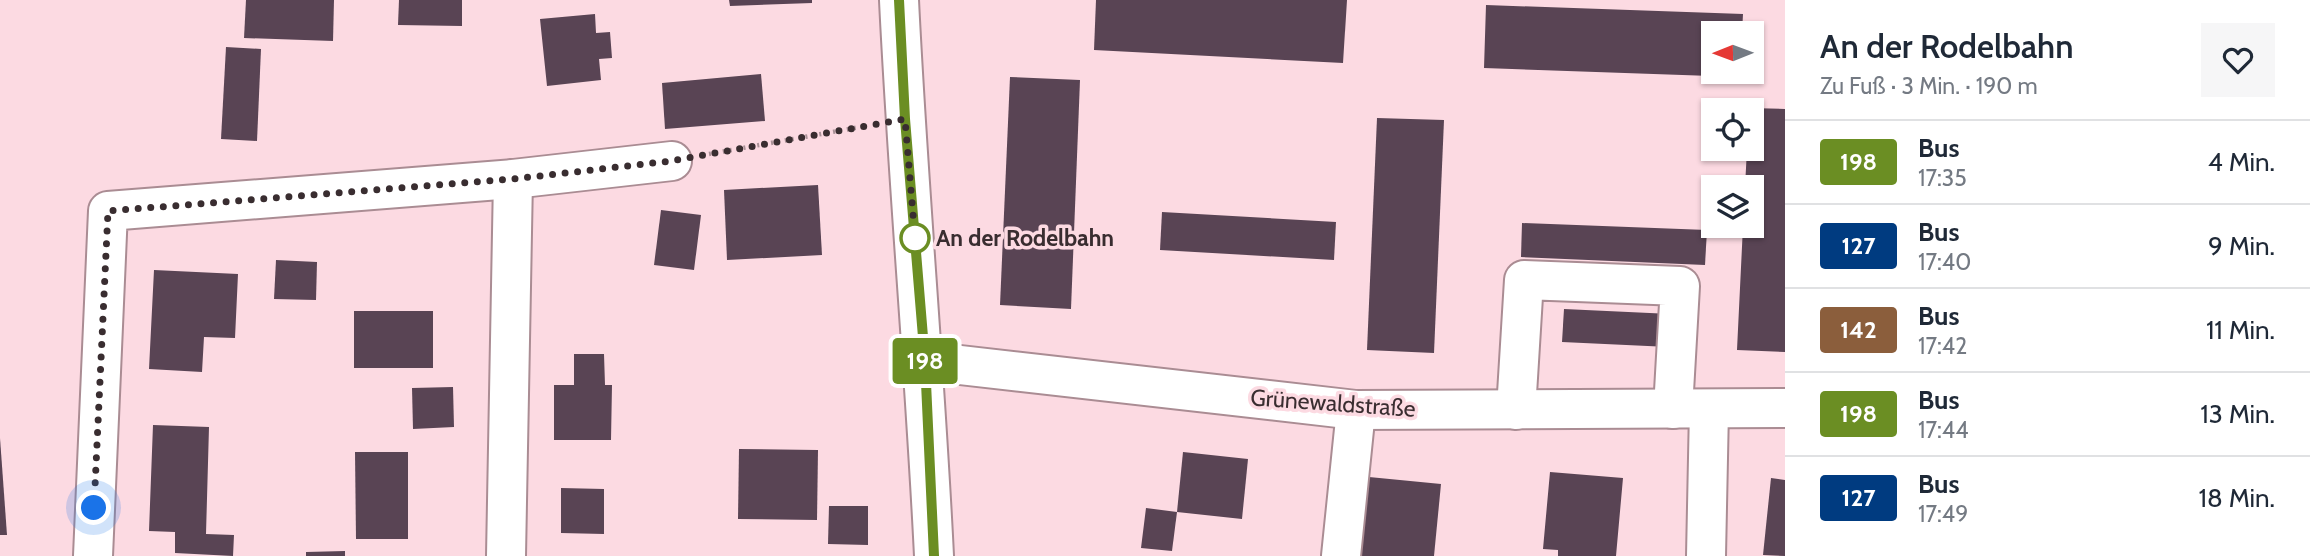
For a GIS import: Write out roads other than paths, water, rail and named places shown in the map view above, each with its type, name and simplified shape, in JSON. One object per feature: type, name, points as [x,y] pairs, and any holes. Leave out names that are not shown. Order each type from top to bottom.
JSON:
[{"type":"street","points":[[899,0],[905,119],[925,361],[934,556]]},
{"type":"street","points":[[93,556],[108,211],[513,179],[671,161]]},
{"type":"street","points":[[506,556],[513,179]]},
{"type":"street","points":[[1516,410],[1524,280],[1679,286],[1706,556]]},
{"type":"street","name":"Grünewaldstraße","points":[[925,361],[1356,410],[1785,408]]},
{"type":"street","points":[[1341,556],[1356,410]]},
{"type":"place","name":"An der Rodelbahn","points":[[915,238]]}]
